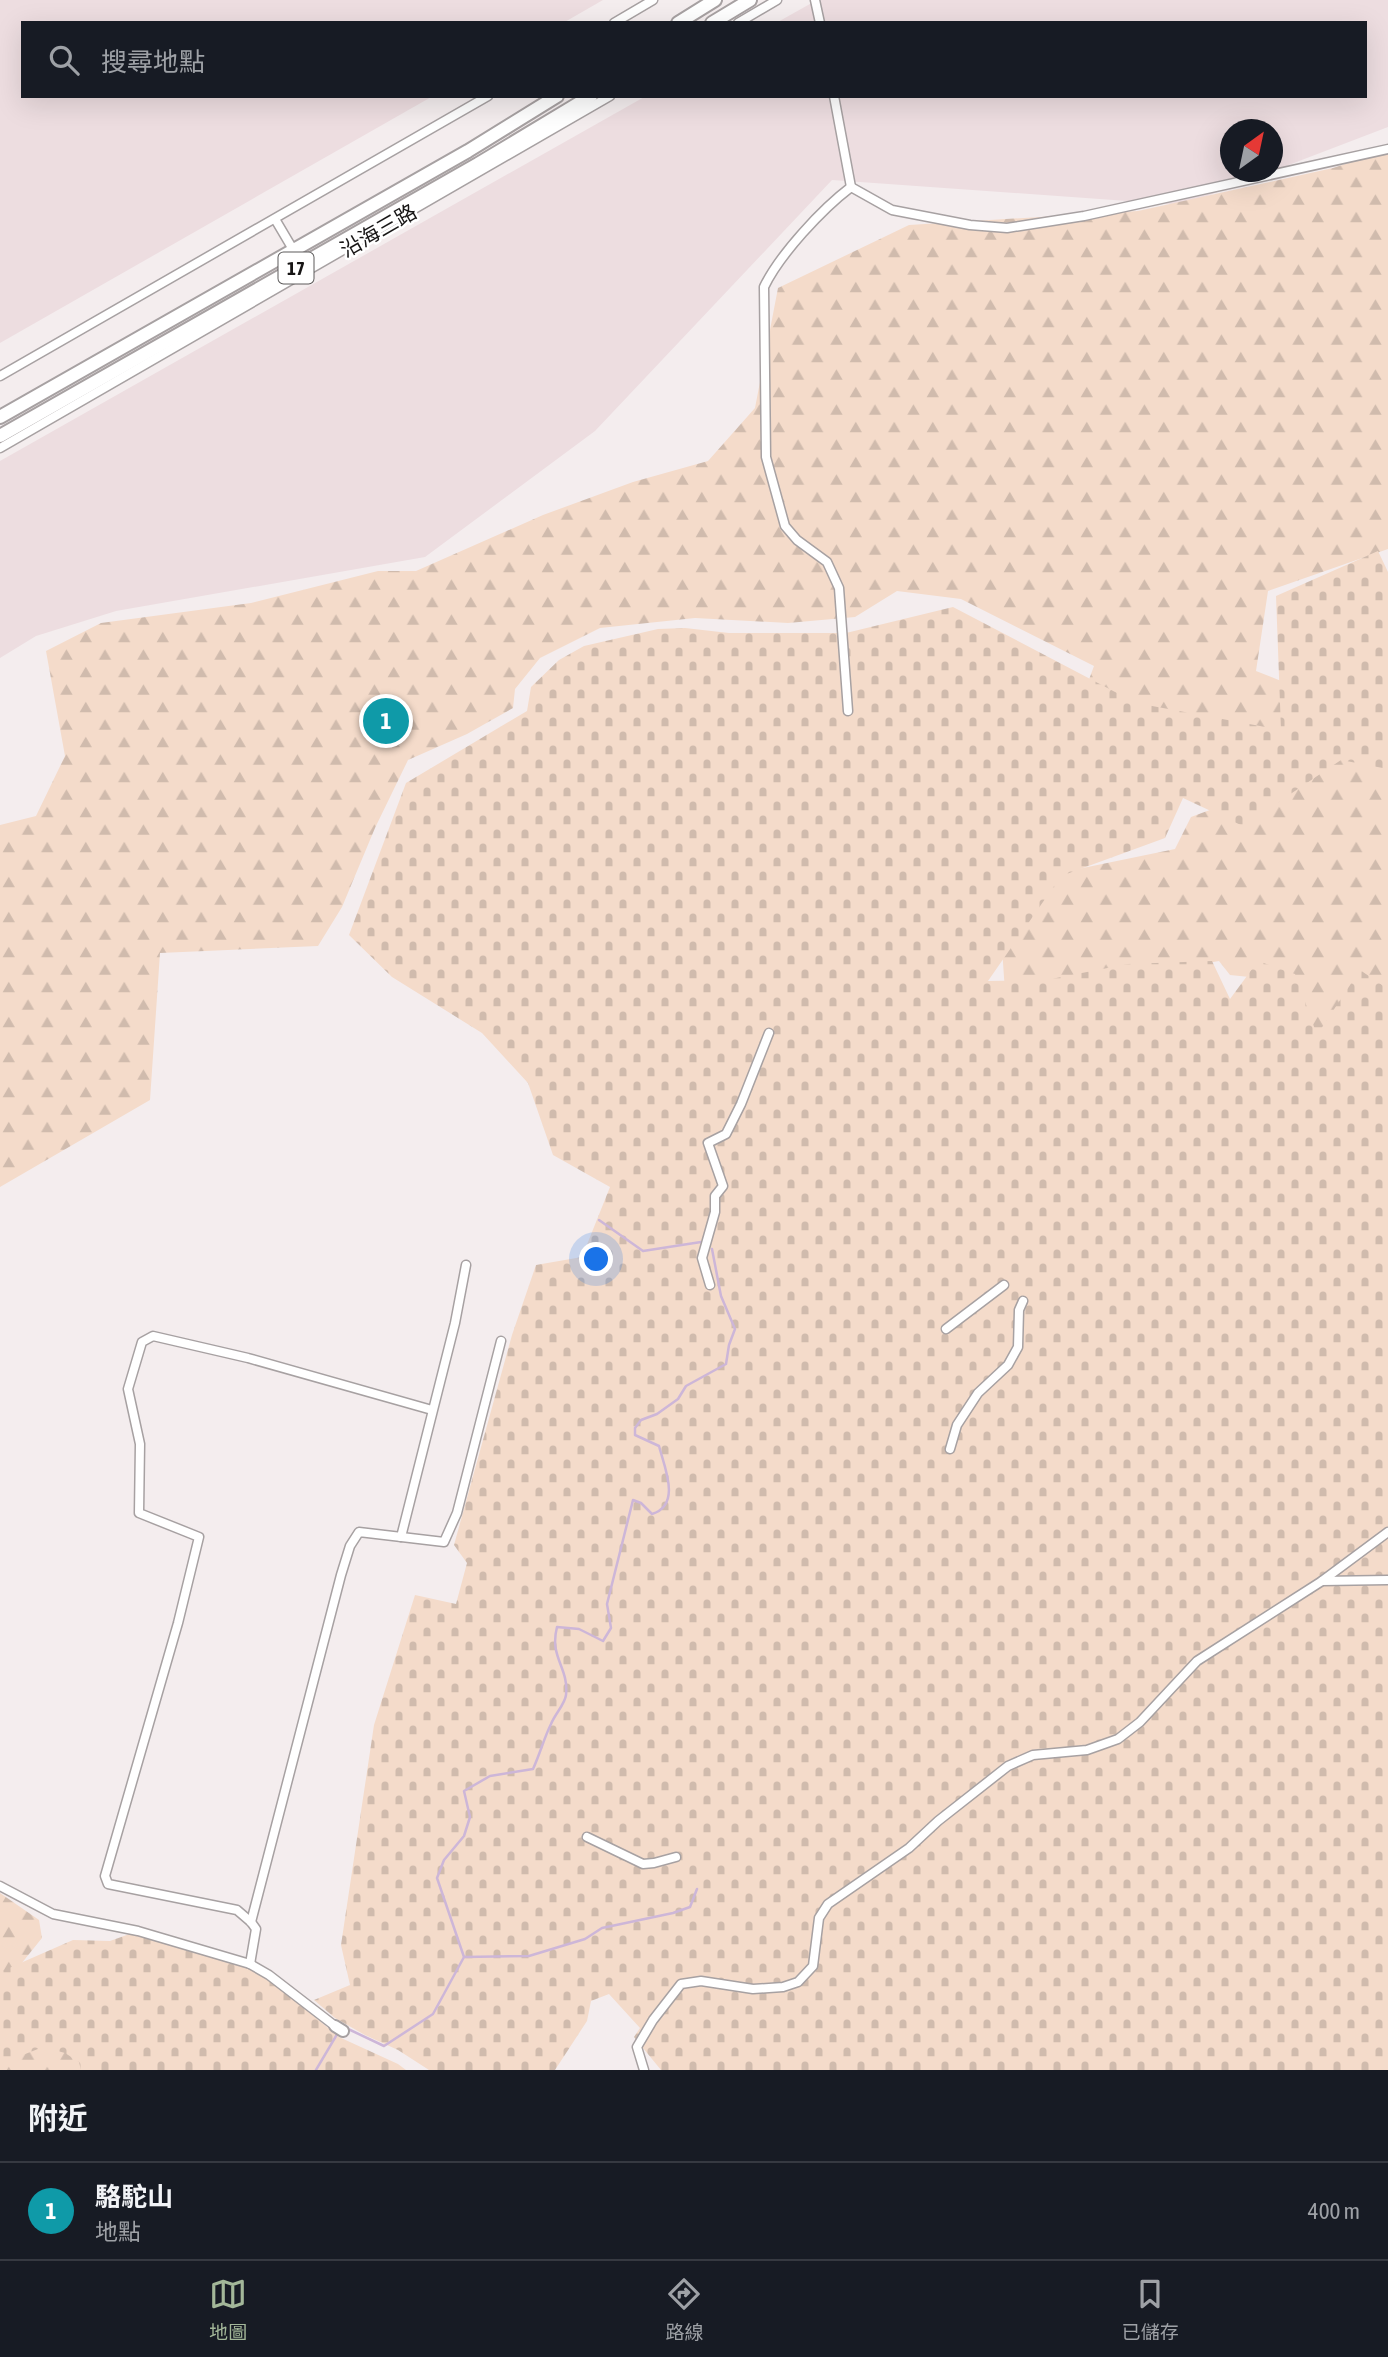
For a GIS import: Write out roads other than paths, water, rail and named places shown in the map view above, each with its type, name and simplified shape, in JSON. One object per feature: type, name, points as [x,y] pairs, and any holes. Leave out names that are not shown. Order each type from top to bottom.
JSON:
[{"type":"main road","points":[[681,21],[715,0]]},
{"type":"main road","points":[[715,21],[750,0]]},
{"type":"main road","name":"沿海三路","points":[[0,417],[468,151],[554,98]]},
{"type":"main road","name":"沿海三路","points":[[1,442],[304,268],[588,98]]},
{"type":"street","points":[[617,21],[653,0]]},
{"type":"street","points":[[741,21],[778,0]]},
{"type":"street","points":[[815,0],[820,21]]},
{"type":"street","points":[[0,376],[485,98]]},
{"type":"street","name":"沿海三路","points":[[304,268],[606,98]]},
{"type":"street","points":[[834,98],[851,187]]},
{"type":"street","points":[[851,187],[892,210],[970,225],[1007,228],[1084,216],[1388,149]]},
{"type":"street","points":[[848,711],[839,588],[827,562],[797,540],[785,526],[766,457],[764,287],[773,269],[834,200],[851,187]]},
{"type":"street","points":[[275,219],[304,268]]},
{"type":"street","points":[[170,321],[180,339]]},
{"type":"street","points":[[710,1285],[702,1258],[715,1212],[715,1196],[723,1186],[708,1143],[726,1134],[741,1104],[769,1032]]},
{"type":"street","points":[[401,1537],[455,1322],[466,1265]]},
{"type":"street","points":[[946,1329],[1004,1285]]},
{"type":"street","points":[[950,1449],[957,1425],[978,1393],[1008,1365],[1018,1347],[1019,1310],[1023,1301]]},
{"type":"street","points":[[250,1964],[256,1929],[237,1910],[108,1884],[105,1876],[178,1623],[199,1537],[139,1513],[140,1444],[128,1389],[142,1342],[153,1336],[248,1358],[432,1410]]},
{"type":"street","points":[[251,1922],[341,1575],[351,1546],[359,1532],[444,1542],[457,1513],[501,1341]]},
{"type":"street","points":[[644,2070],[637,2048],[653,2020],[681,1984],[701,1981],[753,1989],[783,1987],[798,1982],[813,1966],[819,1918],[828,1904],[909,1848],[938,1821],[1008,1766],[1033,1755],[1087,1750],[1118,1739],[1140,1721],[1197,1661],[1322,1581],[1388,1532]]},
{"type":"street","points":[[1322,1581],[1388,1580]]},
{"type":"street","points":[[587,1837],[643,1864],[654,1864],[676,1857]]},
{"type":"street","points":[[0,1886],[53,1914],[138,1931],[250,1964],[269,1975],[339,2029]]},
{"type":"waterway","points":[[599,1220],[643,1251],[701,1242]]},
{"type":"waterway","points":[[346,2028],[384,2046],[433,2014],[464,1957],[437,1878],[444,1860],[464,1836],[470,1817],[464,1791],[490,1776],[533,1769],[566,1695],[565,1677],[555,1647],[557,1627],[579,1629],[603,1641],[611,1628],[607,1604],[633,1500],[641,1503],[652,1514],[661,1509],[669,1494],[667,1474],[659,1446],[635,1435],[635,1428],[641,1420],[657,1414],[678,1399],[686,1386],[726,1364],[735,1329],[721,1296],[712,1249]]},
{"type":"waterway","points":[[464,1957],[529,1956],[585,1939],[602,1928],[690,1907],[697,1889]]},
{"type":"waterway","points":[[316,2070],[339,2031]]},
{"type":"place","name":"駱駝山","points":[[386,721]]}]
